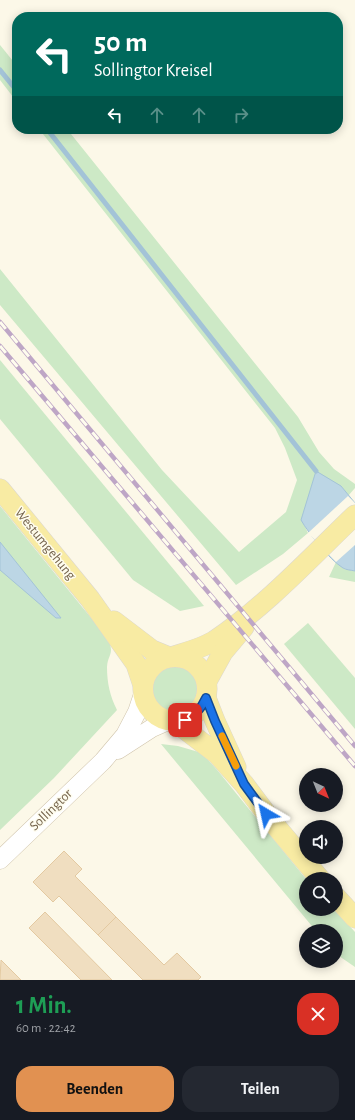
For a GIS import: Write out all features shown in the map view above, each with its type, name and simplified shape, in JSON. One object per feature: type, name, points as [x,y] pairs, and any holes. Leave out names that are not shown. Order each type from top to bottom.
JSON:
[{"type":"main road","name":"Westumgehung","points":[[0,489],[90,599],[136,664],[143,689]]},
{"type":"main road","points":[[314,872],[274,824],[244,784],[217,754],[171,721],[152,711],[146,703],[143,689],[146,675],[159,660],[195,650],[213,641],[259,607],[355,515]]},
{"type":"main road","name":"Westumgehung","points":[[90,599],[132,636],[152,650],[172,657]]},
{"type":"main road","points":[[171,721],[185,720],[202,708],[207,690],[224,652],[259,607]]},
{"type":"main road","points":[[172,657],[185,658],[195,663],[203,671],[215,721],[244,784]]},
{"type":"main road","name":"Sollingtor","points":[[0,860],[103,761],[125,735],[137,712],[143,689]]},
{"type":"main road","name":"Sollingtor","points":[[103,761],[152,728],[171,721]]},
{"type":"main road","points":[[343,905],[355,918]]},
{"type":"green space","points":[[0,45],[12,60],[12,96],[0,80]]},
{"type":"green space","points":[[43,134],[71,134],[298,417],[319,452],[334,469],[355,484],[355,488],[348,496],[341,486],[302,520],[308,533],[283,554],[236,585],[0,305],[0,269],[162,470],[239,552],[286,512],[297,480],[285,448],[275,428]]},
{"type":"green space","points":[[0,360],[204,606],[180,611],[133,580],[0,419]]},
{"type":"green space","points":[[0,506],[109,640],[111,652],[107,667],[109,689],[117,710],[54,778],[0,830]]},
{"type":"green space","points":[[336,562],[344,569],[355,571],[355,582],[329,577]]},
{"type":"green space","points":[[308,623],[355,678],[355,729],[284,644]]},
{"type":"green space","points":[[170,665],[180,665],[189,669],[195,675],[198,680],[198,698],[189,709],[180,713],[170,713],[161,709],[155,703],[151,694],[151,684],[155,675],[161,669]]},
{"type":"green space","points":[[161,744],[178,746],[202,753],[218,771],[300,872],[299,872],[299,910]]},
{"type":"green space","points":[[304,916],[340,916],[355,932],[355,967],[343,959],[343,924],[310,924]]},
{"type":"water","points":[[316,471],[341,486],[355,503],[355,571],[344,569],[332,559],[314,539],[301,520]]},
{"type":"water","points":[[0,542],[61,618],[56,618],[0,570]]},
{"type":"pier","points":[[348,496],[355,503],[355,545],[336,562],[308,533]]},
{"type":"building","points":[[64,851],[82,869],[75,876],[116,917],[98,935],[59,896],[53,902],[33,882]]},
{"type":"building","points":[[45,912],[112,980],[81,980],[29,928]]},
{"type":"building","points":[[116,917],[164,965],[177,953],[201,977],[198,980],[143,980],[98,935]]},
{"type":"building","points":[[1,960],[21,980],[0,980]]},
{"type":"waterway","points":[[0,70],[12,85]]},
{"type":"waterway","points":[[51,134],[316,471]]},
{"type":"railway","points":[[0,322],[355,746]]},
{"type":"railway","points":[[0,346],[355,766]]},
{"type":"slow traffic","points":[[222,736],[236,766]]},
{"type":"route","points":[[185,720],[202,708],[206,698],[244,784],[266,814]]}]
